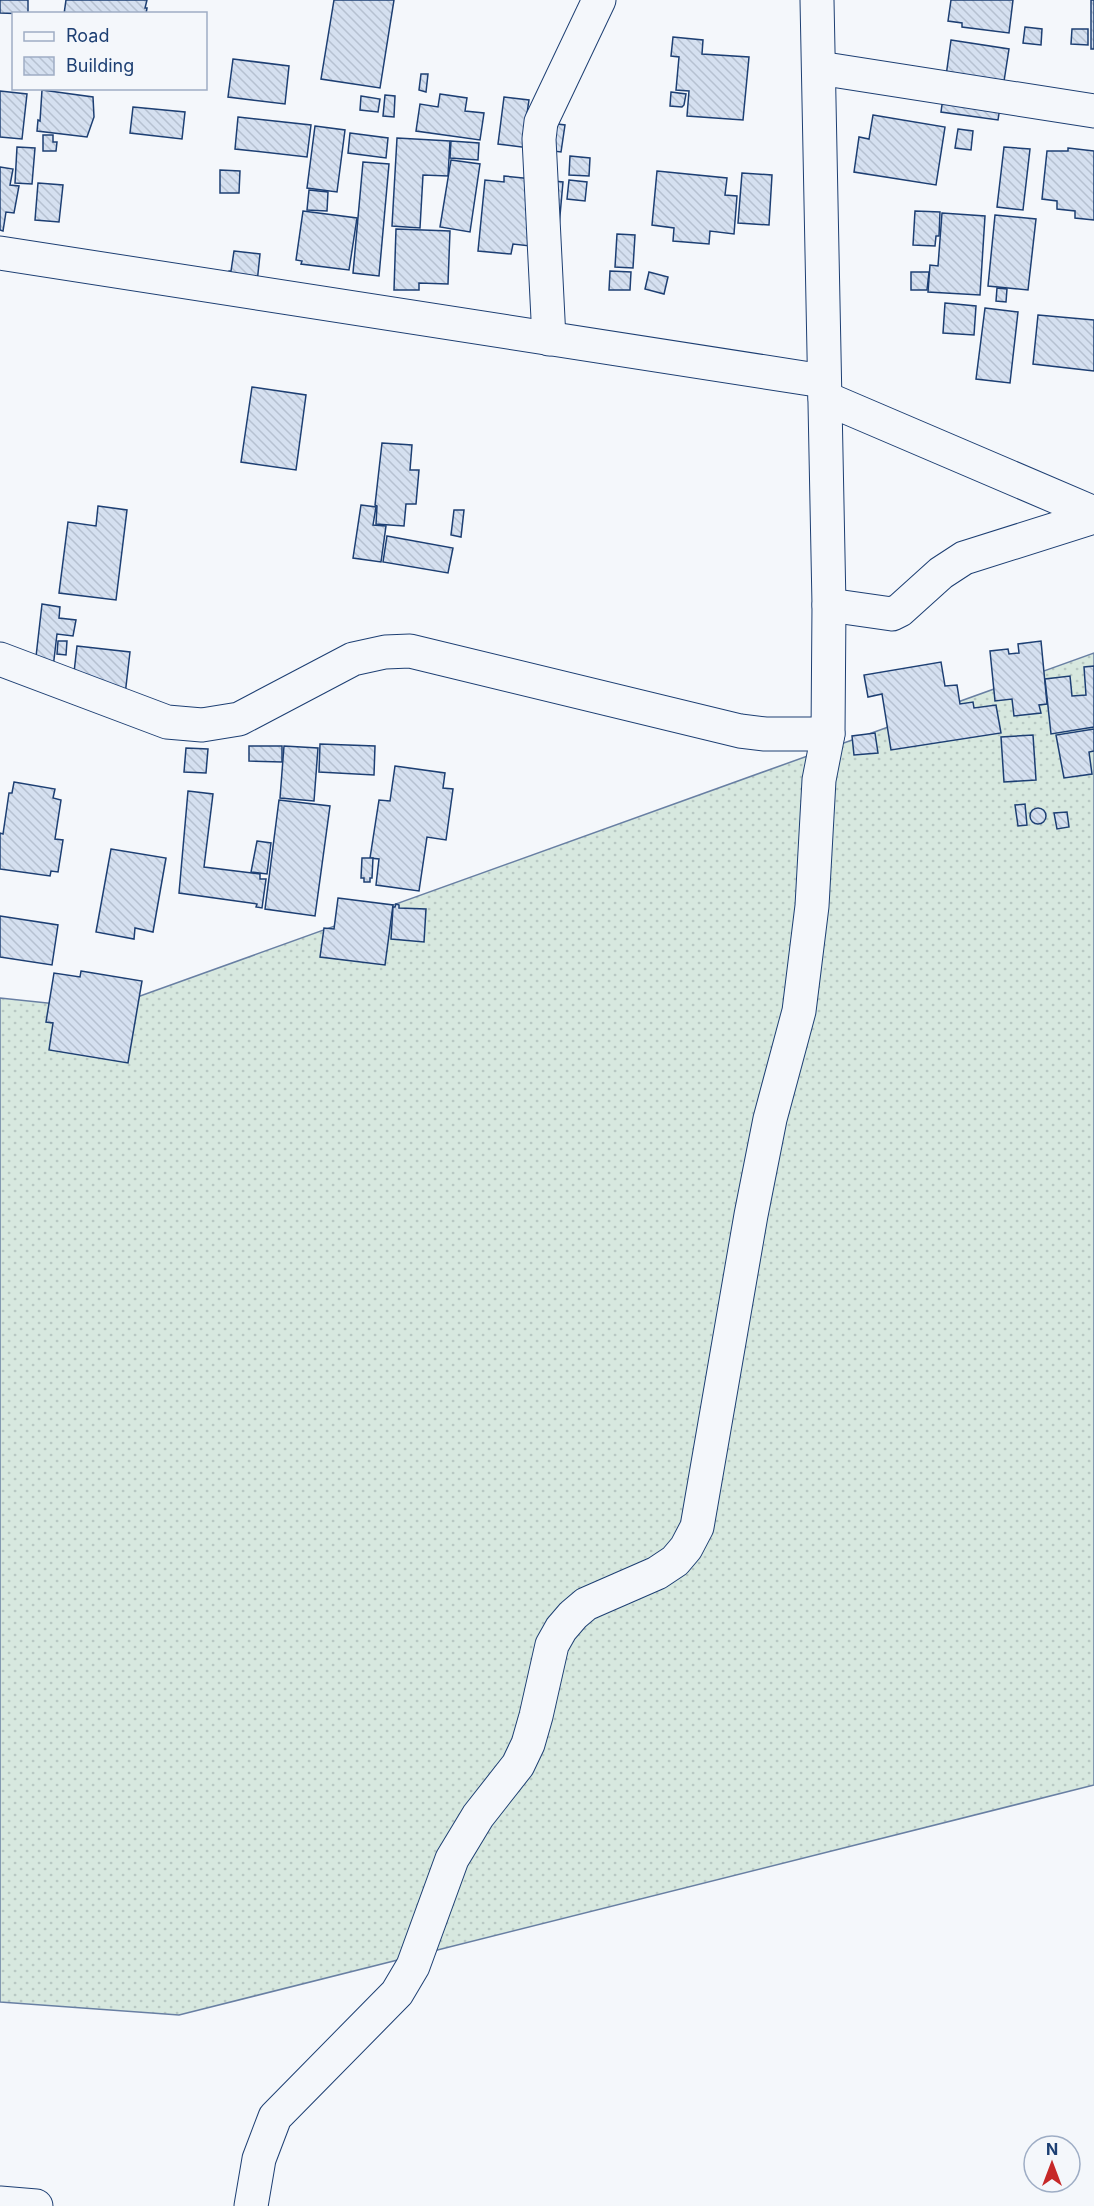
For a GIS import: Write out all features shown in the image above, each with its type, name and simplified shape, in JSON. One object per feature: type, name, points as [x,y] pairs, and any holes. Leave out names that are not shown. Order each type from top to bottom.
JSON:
[{"type":"main road","points":[[549,339],[539,139],[541,122],[598,0]]},
{"type":"main road","points":[[251,2206],[259,2159],[274,2117],[397,1993],[413,1966],[452,1859],[473,1823],[518,1765],[528,1744],[552,1645],[561,1629],[573,1614],[586,1604],[657,1573],[675,1561],[686,1548],[697,1527],[755,1194],[770,1119],[800,1011],[812,906],[819,780],[828,734],[829,605],[817,0]]},
{"type":"main road","points":[[819,68],[1094,111]]},
{"type":"main road","points":[[0,253],[549,339],[824,389],[1094,515]]},
{"type":"main road","points":[[829,605],[892,614],[900,610],[941,573],[964,558],[1094,515]]},
{"type":"main road","points":[[0,659],[167,722],[202,725],[239,719],[353,659],[385,652],[410,651],[740,731],[765,734],[828,734]]},
{"type":"main road","points":[[0,2203],[36,2206]]},
{"type":"shaded area","points":[[1094,653],[1094,1785],[179,2015],[0,2002],[0,998],[104,1009]]},
{"type":"building","points":[[0,0],[28,0],[28,12],[0,13]]},
{"type":"building","points":[[66,0],[147,0],[146,12],[64,12]]},
{"type":"building","points":[[334,0],[394,0],[380,88],[321,79]]},
{"type":"building","points":[[951,0],[1013,0],[1009,33],[962,27],[962,23],[948,21]]},
{"type":"building","points":[[1091,0],[1094,0],[1094,49],[1091,49]]},
{"type":"building","points":[[1025,27],[1042,29],[1041,45],[1023,43]]},
{"type":"building","points":[[1072,29],[1088,29],[1088,45],[1071,44]]},
{"type":"building","points":[[673,37],[703,40],[702,54],[749,57],[743,120],[687,116],[689,91],[676,90],[679,57],[671,56]]},
{"type":"building","points":[[951,40],[1009,49],[998,120],[941,112]]},
{"type":"building","points":[[233,59],[289,66],[285,104],[228,97]]},
{"type":"building","points":[[421,74],[428,74],[426,92],[419,90]]},
{"type":"building","points":[[42,90],[93,97],[94,117],[87,137],[37,131]]},
{"type":"building","points":[[0,91],[27,94],[22,139],[0,137]]},
{"type":"building","points":[[671,92],[686,94],[682,107],[670,106]]},
{"type":"building","points":[[440,94],[467,98],[465,111],[484,113],[480,140],[416,131],[420,104],[438,107]]},
{"type":"building","points":[[385,95],[395,96],[394,117],[383,116]]},
{"type":"building","points":[[361,96],[380,99],[378,112],[360,110]]},
{"type":"building","points":[[504,97],[529,100],[526,120],[565,125],[561,152],[498,144]]},
{"type":"building","points":[[133,107],[185,112],[182,139],[130,133]]},
{"type":"building","points":[[873,115],[945,127],[936,185],[854,172],[859,137],[869,139]]},
{"type":"building","points":[[238,117],[311,125],[307,157],[235,149]]},
{"type":"building","points":[[315,126],[345,130],[337,192],[307,188]]},
{"type":"building","points":[[958,129],[973,131],[971,150],[955,148]]},
{"type":"building","points":[[350,133],[388,138],[386,158],[348,153]]},
{"type":"building","points":[[43,135],[53,135],[53,142],[57,142],[56,151],[43,151]]},
{"type":"building","points":[[397,138],[450,141],[448,176],[423,175],[420,228],[392,226]]},
{"type":"building","points":[[451,141],[479,143],[478,160],[450,158]]},
{"type":"building","points":[[17,147],[35,148],[32,184],[15,183]]},
{"type":"building","points":[[1004,147],[1030,149],[1023,210],[997,207]]},
{"type":"building","points":[[1068,148],[1094,151],[1094,220],[1075,218],[1075,211],[1057,209],[1057,201],[1042,199],[1047,151],[1068,151]]},
{"type":"building","points":[[570,156],[590,158],[589,176],[569,175]]},
{"type":"building","points":[[451,160],[480,164],[470,232],[440,227]]},
{"type":"building","points":[[363,162],[389,164],[379,276],[353,273]]},
{"type":"building","points":[[0,167],[13,169],[10,185],[19,186],[14,213],[6,212],[3,231],[0,230]]},
{"type":"building","points":[[220,170],[240,171],[239,193],[220,193]]},
{"type":"building","points":[[657,171],[727,178],[725,195],[737,196],[734,234],[710,231],[709,244],[673,241],[674,228],[652,225]]},
{"type":"building","points":[[742,173],[772,175],[769,225],[738,223]]},
{"type":"building","points":[[504,176],[563,182],[557,249],[513,244],[511,254],[478,251],[485,180],[504,182]]},
{"type":"building","points":[[569,180],[587,182],[585,201],[567,199]]},
{"type":"building","points":[[38,183],[63,185],[59,222],[35,220]]},
{"type":"building","points":[[309,190],[328,192],[327,211],[307,210]]},
{"type":"building","points":[[303,211],[357,218],[349,270],[301,264],[302,261],[296,260]]},
{"type":"building","points":[[915,211],[940,212],[939,236],[936,236],[935,246],[913,245]]},
{"type":"building","points":[[942,213],[985,216],[980,295],[928,292],[930,265],[938,266]]},
{"type":"building","points":[[995,215],[1036,219],[1028,290],[988,286]]},
{"type":"building","points":[[396,229],[450,231],[448,284],[419,283],[419,290],[394,290]]},
{"type":"building","points":[[617,234],[635,235],[633,268],[615,267]]},
{"type":"building","points":[[234,251],[260,254],[257,283],[228,276]]},
{"type":"building","points":[[610,271],[631,272],[630,290],[609,290]]},
{"type":"building","points":[[649,272],[668,277],[664,294],[645,289]]},
{"type":"building","points":[[911,272],[929,272],[927,290],[911,290]]},
{"type":"building","points":[[997,288],[1007,289],[1006,302],[996,301]]},
{"type":"building","points":[[945,303],[976,306],[974,335],[943,333]]},
{"type":"building","points":[[985,308],[1018,312],[1010,383],[976,379]]},
{"type":"building","points":[[1038,315],[1094,320],[1094,371],[1033,364]]},
{"type":"building","points":[[252,387],[306,395],[296,470],[241,462]]},
{"type":"building","points":[[382,443],[412,445],[410,470],[419,470],[416,504],[406,504],[404,526],[376,524],[377,506],[375,505]]},
{"type":"building","points":[[361,505],[376,507],[373,525],[386,526],[381,562],[353,558]]},
{"type":"building","points":[[98,506],[127,510],[116,600],[59,593],[68,522],[96,526]]},
{"type":"building","points":[[454,510],[464,510],[461,537],[451,535]]},
{"type":"building","points":[[387,536],[453,548],[448,573],[383,562]]},
{"type":"building","points":[[42,604],[60,607],[59,618],[76,620],[73,636],[57,634],[51,685],[33,683]]},
{"type":"building","points":[[58,641],[67,641],[66,655],[57,654]]},
{"type":"building","points":[[1041,641],[1047,704],[1039,705],[1041,713],[1014,716],[1012,699],[995,701],[990,651],[1008,649],[1009,654],[1019,653],[1018,644]]},
{"type":"building","points":[[77,646],[130,652],[125,695],[72,690]]},
{"type":"building","points":[[941,662],[945,686],[957,685],[960,704],[973,702],[974,708],[996,705],[1001,733],[891,750],[882,694],[868,697],[864,675]]},
{"type":"building","points":[[1094,666],[1094,727],[1051,734],[1045,679],[1070,676],[1072,696],[1086,695],[1084,667]]},
{"type":"building","points":[[1094,729],[1094,751],[1089,752],[1092,774],[1064,778],[1056,735]]},
{"type":"building","points":[[875,733],[878,753],[854,755],[852,736]]},
{"type":"building","points":[[1033,735],[1036,780],[1004,782],[1001,737]]},
{"type":"building","points":[[320,744],[375,746],[374,775],[319,772]]},
{"type":"building","points":[[249,746],[282,746],[282,762],[249,761]]},
{"type":"building","points":[[284,746],[318,748],[314,801],[280,798]]},
{"type":"building","points":[[186,748],[208,749],[206,773],[184,772]]},
{"type":"building","points":[[395,766],[445,773],[443,788],[453,789],[446,840],[427,837],[419,891],[376,885],[379,859],[370,858],[379,800],[390,801]]},
{"type":"building","points":[[14,782],[55,789],[53,798],[61,800],[55,839],[63,840],[58,872],[51,871],[50,876],[0,869],[0,833],[3,834],[9,793],[12,793]]},
{"type":"building","points":[[188,791],[213,794],[204,867],[260,874],[260,879],[266,879],[262,908],[256,907],[257,904],[179,893]]},
{"type":"building","points":[[279,800],[330,806],[315,916],[265,909]]},
{"type":"building","points":[[1025,804],[1027,825],[1018,826],[1015,805]]},
{"type":"building","points":[[1035,808],[1041,808],[1046,816],[1044,822],[1035,824],[1030,819],[1030,813]]},
{"type":"building","points":[[1067,812],[1069,827],[1057,829],[1054,813]]},
{"type":"building","points":[[257,841],[271,843],[267,874],[251,872]]},
{"type":"building","points":[[111,849],[166,858],[153,932],[135,928],[134,939],[96,932]]},
{"type":"building","points":[[362,858],[373,858],[370,882],[364,882],[364,878],[361,878]]},
{"type":"building","points":[[338,898],[393,905],[385,965],[320,957],[324,928],[334,929]]},
{"type":"building","points":[[396,904],[399,908],[426,909],[424,942],[391,939],[393,907]]},
{"type":"building","points":[[0,916],[58,925],[52,965],[0,957]]},
{"type":"building","points":[[81,971],[142,981],[128,1063],[49,1050],[53,1023],[46,1022],[54,973],[80,977]]}]
